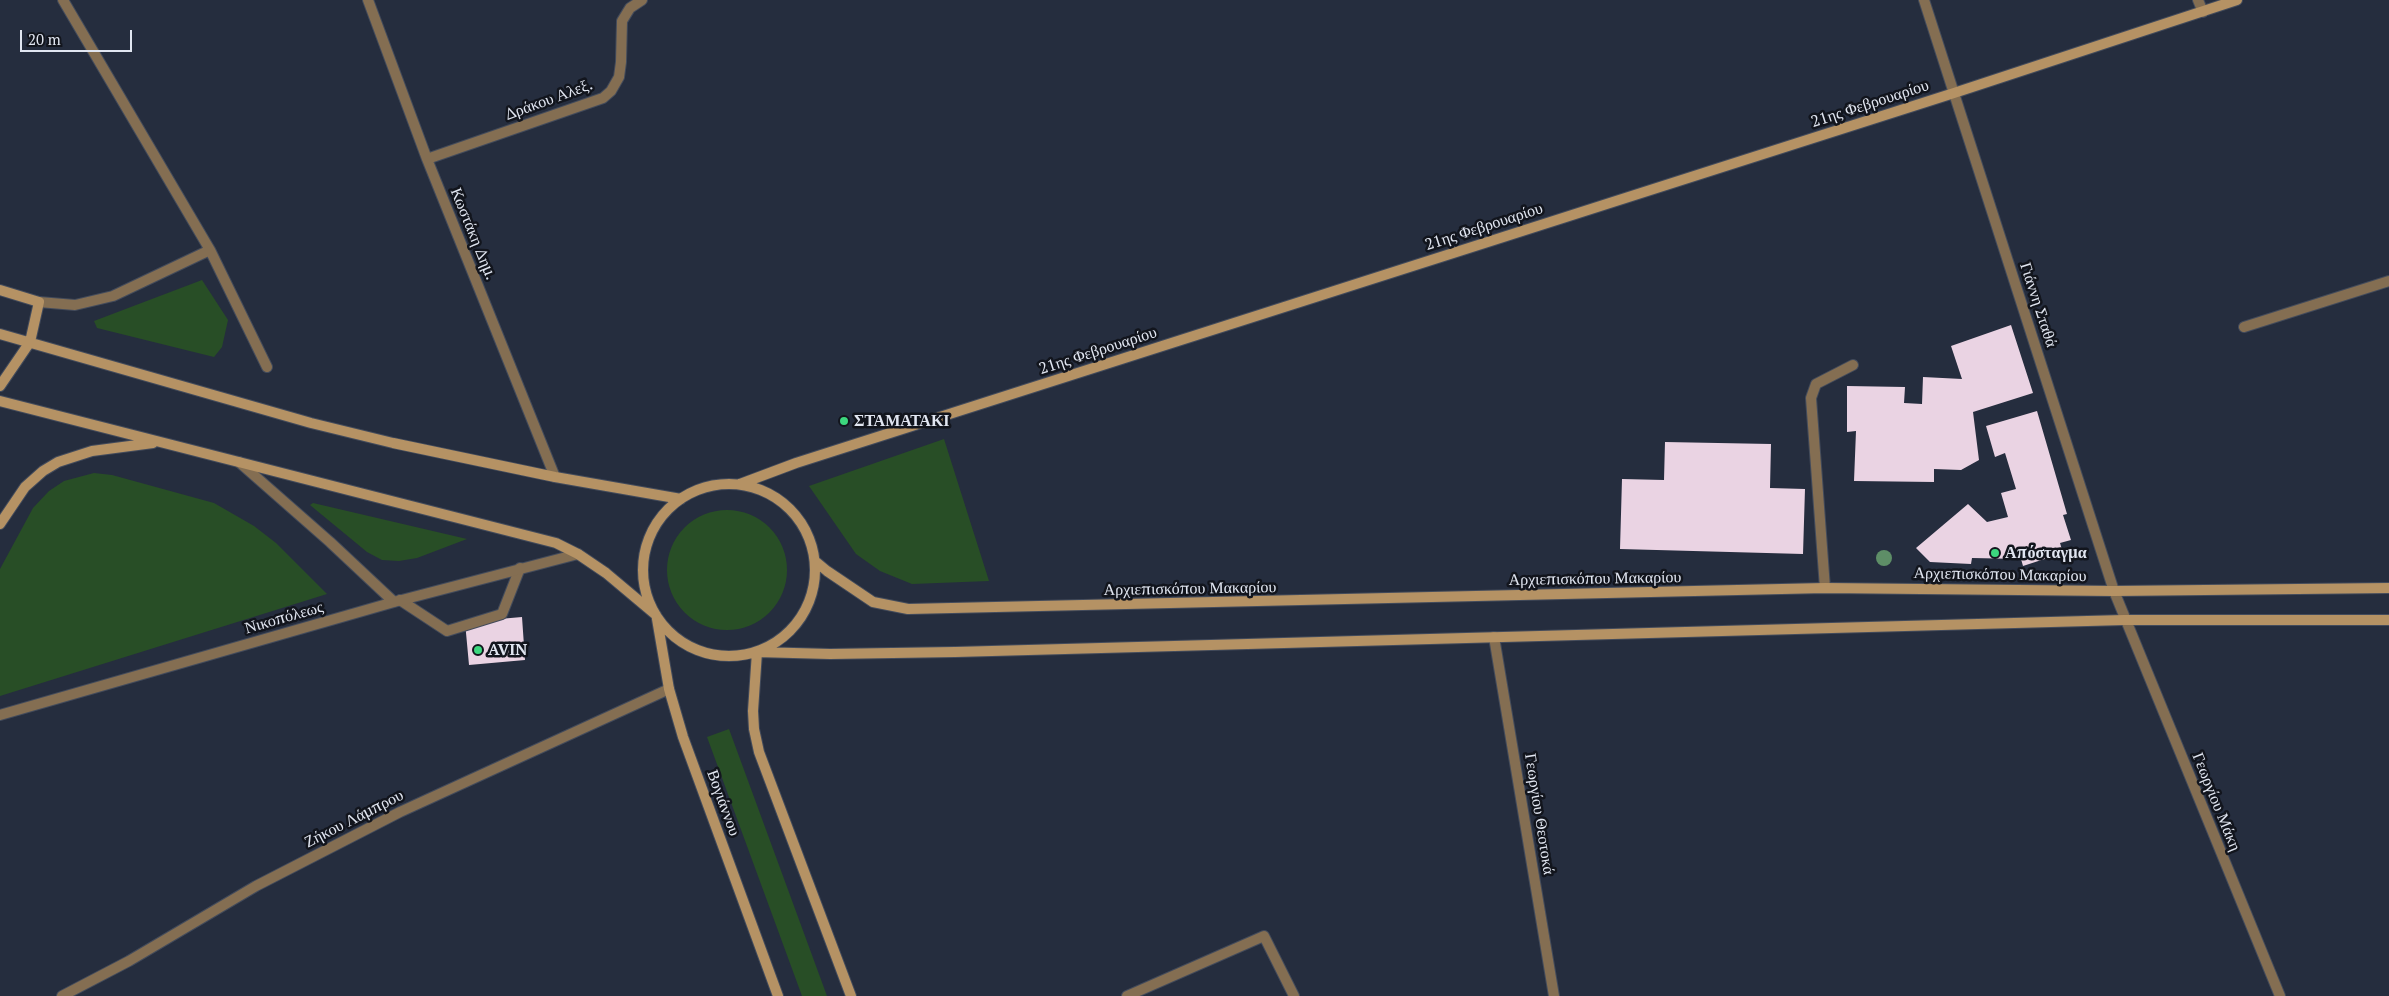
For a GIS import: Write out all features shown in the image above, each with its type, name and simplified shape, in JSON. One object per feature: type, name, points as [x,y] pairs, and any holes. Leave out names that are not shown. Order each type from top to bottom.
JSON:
[{"type":"main road","name":"21ης Φεβρουαρίου","points":[[740,484],[834,451],[1954,93],[2237,0]]},
{"type":"main road","points":[[0,290],[39,302],[30,342],[0,386]]},
{"type":"main road","points":[[0,334],[311,423],[393,443],[555,477],[680,499]]},
{"type":"main road","points":[[0,401],[523,533],[556,543],[578,554],[606,573],[656,615]]},
{"type":"main road","points":[[0,524],[25,487],[43,471],[58,462],[92,451],[160,442]]},
{"type":"main road","points":[[740,484],[762,490],[782,501],[798,518],[810,538],[816,561],[815,580],[810,599],[802,617],[790,632],[774,644],[757,652],[738,656],[719,656],[700,651],[683,643],[668,631],[656,615],[647,595],[643,574],[645,552],[652,531],[660,519],[680,499],[699,489],[740,484]]},
{"type":"main road","name":"Αρχιεπισκόπου Μακαρίου","points":[[816,561],[826,571],[873,602],[908,609],[1825,588],[2114,591],[2389,588]]},
{"type":"main road","name":"Βογιάννου","points":[[656,615],[669,689],[683,737],[778,996]]},
{"type":"main road","points":[[757,652],[830,654],[955,652],[2124,620],[2389,620]]},
{"type":"main road","points":[[757,652],[753,711],[754,729],[759,752],[851,996]]},
{"type":"street","points":[[63,0],[210,250],[267,367]]},
{"type":"street","name":"Κωστάκη Δημ.","points":[[368,0],[427,159],[555,477]]},
{"type":"street","name":"Δράκου Αλεξ.","points":[[427,159],[603,98],[611,91],[619,77],[622,21],[630,8],[642,0]]},
{"type":"street","name":"Γιάννη Σταθά","points":[[1924,0],[2124,620]]},
{"type":"street","points":[[2198,0],[2203,12]]},
{"type":"street","points":[[39,302],[75,305],[96,302],[145,283],[210,250]]},
{"type":"street","points":[[2244,327],[2389,281]]},
{"type":"street","points":[[1825,588],[1811,398],[1816,384],[1853,365]]},
{"type":"street","points":[[237,460],[397,601],[447,631],[502,614],[520,568]]},
{"type":"street","name":"Νικοπόλεως","points":[[0,715],[397,601],[578,554]]},
{"type":"street","name":"Γεωργίου Μάκη","points":[[2124,620],[2280,996]]},
{"type":"street","name":"Γεωργίου Θεοτοκά","points":[[1494,637],[1554,996]]},
{"type":"street","name":"Ζήκου Λάμπρου","points":[[62,996],[129,961],[256,886],[392,816],[669,689]]},
{"type":"street","points":[[1127,996],[1264,936],[1294,996]]},
{"type":"green space","points":[[202,280],[228,320],[222,347],[214,357],[97,328],[94,321]]},
{"type":"green space","points":[[944,439],[989,581],[912,584],[880,571],[856,554],[809,486]]},
{"type":"green space","points":[[94,473],[112,475],[214,503],[254,526],[276,543],[327,594],[0,696],[0,569],[33,508],[49,491],[64,481]]},
{"type":"green space","points":[[313,503],[467,539],[417,558],[399,561],[382,560],[367,552],[310,505]]},
{"type":"green space","points":[[727,510],[750,514],[770,527],[783,547],[787,570],[783,593],[770,613],[750,626],[727,630],[704,626],[684,613],[671,593],[667,570],[671,547],[684,527],[704,514]]},
{"type":"green space","points":[[729,729],[827,996],[802,996],[707,737]]},
{"type":"building","points":[[2011,325],[2033,393],[1973,412],[1979,460],[1961,470],[1934,469],[1934,482],[1854,481],[1856,431],[1847,432],[1847,386],[1905,387],[1904,403],[1922,404],[1923,377],[1962,379],[1951,346]]},
{"type":"building","points":[[2037,411],[2067,514],[2063,515],[2071,540],[2060,543],[2063,553],[2023,566],[2021,559],[1972,558],[1971,564],[1930,562],[1916,548],[1968,504],[1987,522],[2008,517],[2001,493],[2016,489],[2005,453],[1995,457],[1986,426]]},
{"type":"building","points":[[1665,442],[1771,444],[1770,488],[1805,489],[1803,554],[1620,549],[1622,479],[1664,480]]},
{"type":"building","points":[[522,617],[525,660],[469,665],[465,622]]},
{"type":"place","name":"ΣΤΑΜΑΤΑΚΙ","points":[[844,421]]},
{"type":"place","name":"Απόσταγμα","points":[[1995,553]]},
{"type":"place","name":"AVIN","points":[[478,650]]}]
